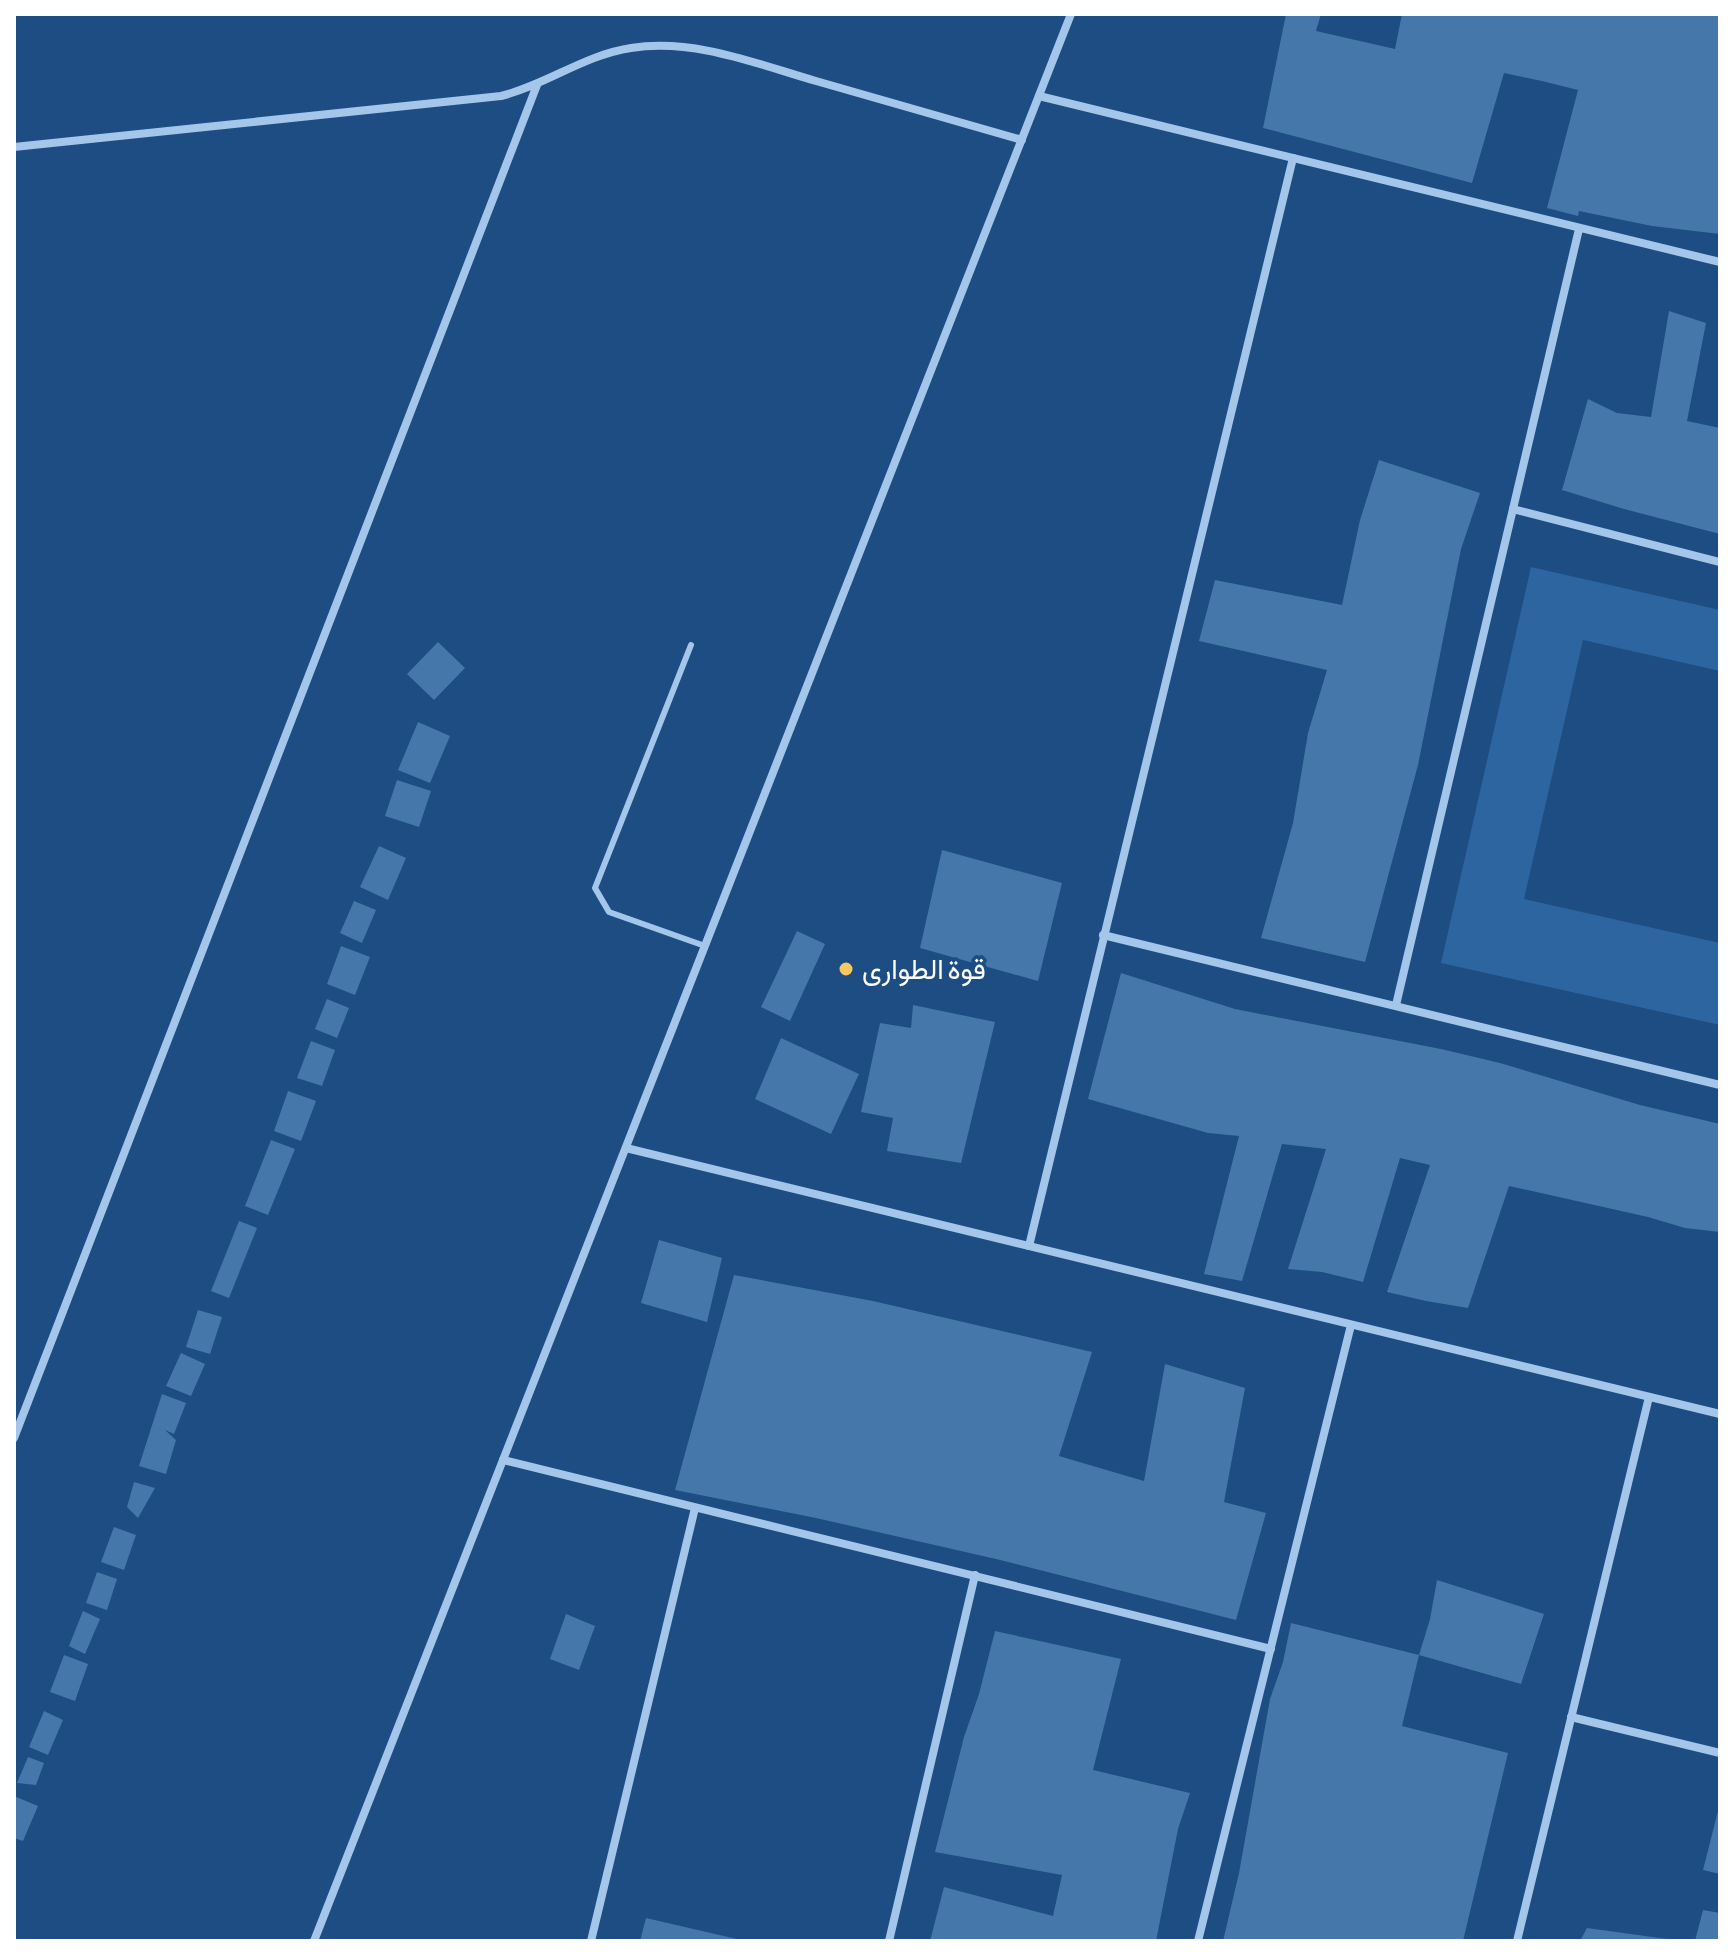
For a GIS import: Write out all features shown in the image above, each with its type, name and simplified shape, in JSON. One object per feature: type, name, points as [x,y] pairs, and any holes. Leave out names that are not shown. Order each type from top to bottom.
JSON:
[{"type":"street","points":[[314,1941],[1071,14]]},
{"type":"street","points":[[14,147],[491,98],[537,85],[604,54],[631,48],[688,47],[715,52],[1022,140]]},
{"type":"street","points":[[14,1438],[537,85]]},
{"type":"street","points":[[1039,96],[1720,262]]},
{"type":"street","points":[[1029,1246],[1293,158]]},
{"type":"street","points":[[1396,1005],[1579,229]]},
{"type":"street","points":[[1513,509],[1720,562]]},
{"type":"street","points":[[1103,935],[1720,1085]]},
{"type":"street","points":[[626,1148],[1720,1414]]},
{"type":"street","points":[[1198,1941],[1351,1325]]},
{"type":"street","points":[[1517,1941],[1649,1397]]},
{"type":"street","points":[[503,1460],[1271,1649]]},
{"type":"street","points":[[591,1941],[695,1508]]},
{"type":"street","points":[[889,1941],[975,1575]]},
{"type":"street","points":[[1571,1717],[1720,1753]]},
{"type":"lane","points":[[691,645],[595,888],[609,912],[705,946]]},
{"type":"shaded area","points":[[1531,567],[1720,610],[1720,671],[1583,640],[1524,899],[1720,943],[1720,1025],[1441,963]]},
{"type":"building","points":[[1286,14],[1321,14],[1316,31],[1395,49],[1402,14],[1720,14],[1720,234],[1652,226],[1579,211],[1578,216],[1547,208],[1578,90],[1542,81],[1504,73],[1472,183],[1263,128]]},
{"type":"building","points":[[1669,311],[1706,323],[1687,421],[1720,428],[1720,534],[1562,490],[1588,399],[1617,413],[1651,417]]},
{"type":"building","points":[[1379,460],[1480,493],[1461,549],[1418,765],[1365,962],[1261,938],[1293,823],[1308,733],[1327,670],[1199,641],[1215,580],[1342,605],[1360,520]]},
{"type":"building","points":[[438,642],[465,668],[434,700],[407,674]]},
{"type":"building","points":[[418,722],[450,736],[430,783],[398,770]]},
{"type":"building","points":[[397,780],[431,791],[419,827],[385,816]]},
{"type":"building","points":[[379,846],[406,858],[388,900],[360,887]]},
{"type":"building","points":[[942,850],[1062,883],[1038,981],[920,948]]},
{"type":"building","points":[[354,901],[376,910],[362,943],[340,933]]},
{"type":"building","points":[[797,931],[825,944],[790,1021],[761,1007]]},
{"type":"building","points":[[341,946],[370,957],[355,995],[327,984]]},
{"type":"building","points":[[1121,973],[1235,1009],[1441,1049],[1500,1063],[1640,1105],[1720,1124],[1720,1232],[1685,1228],[1509,1186],[1468,1308],[1426,1301],[1387,1292],[1430,1165],[1400,1158],[1363,1282],[1322,1272],[1288,1269],[1326,1149],[1282,1144],[1242,1281],[1204,1274],[1239,1136],[1208,1133],[1088,1099]]},
{"type":"building","points":[[327,999],[349,1008],[337,1038],[315,1029]]},
{"type":"building","points":[[913,1005],[995,1022],[961,1163],[887,1151],[893,1118],[861,1112],[880,1023],[911,1028]]},
{"type":"building","points":[[781,1038],[859,1074],[831,1134],[755,1099]]},
{"type":"building","points":[[311,1041],[335,1050],[322,1086],[297,1078]]},
{"type":"building","points":[[288,1091],[316,1101],[301,1141],[274,1131]]},
{"type":"building","points":[[271,1140],[295,1149],[268,1215],[245,1206]]},
{"type":"building","points":[[239,1221],[257,1228],[229,1298],[211,1291]]},
{"type":"building","points":[[659,1240],[722,1258],[707,1322],[641,1303]]},
{"type":"building","points":[[734,1275],[873,1301],[1092,1352],[1059,1456],[1144,1481],[1165,1364],[1245,1388],[1224,1502],[1266,1513],[1236,1620],[996,1559],[675,1490]]},
{"type":"building","points":[[198,1310],[222,1317],[210,1354],[186,1347]]},
{"type":"building","points":[[181,1353],[205,1364],[191,1396],[166,1386]]},
{"type":"building","points":[[162,1394],[186,1403],[174,1434],[165,1430],[176,1440],[166,1474],[139,1466]]},
{"type":"building","points":[[134,1482],[155,1488],[138,1518],[127,1507]]},
{"type":"building","points":[[114,1527],[136,1535],[124,1570],[101,1562]]},
{"type":"building","points":[[97,1572],[117,1579],[107,1610],[86,1603]]},
{"type":"building","points":[[1437,1580],[1544,1614],[1521,1684],[1419,1655]]},
{"type":"building","points":[[83,1611],[100,1619],[85,1654],[69,1646]]},
{"type":"building","points":[[566,1614],[595,1626],[579,1670],[550,1659]]},
{"type":"building","points":[[1291,1623],[1419,1655],[1402,1726],[1508,1753],[1463,1941],[1223,1941],[1239,1873],[1270,1699],[1283,1662]]},
{"type":"building","points":[[995,1631],[1121,1659],[1093,1770],[1190,1793],[1178,1829],[1156,1941],[930,1941],[944,1887],[1053,1916],[1062,1875],[935,1852]]},
{"type":"building","points":[[64,1655],[88,1664],[75,1701],[50,1692]]},
{"type":"building","points":[[44,1711],[63,1720],[48,1755],[29,1747]]},
{"type":"building","points":[[28,1757],[44,1763],[36,1785],[17,1783]]},
{"type":"building","points":[[14,1796],[38,1806],[23,1841],[14,1838]]},
{"type":"building","points":[[1720,1807],[1720,1874],[1703,1870]]},
{"type":"building","points":[[1703,1910],[1720,1913],[1720,1941],[1695,1941]]},
{"type":"building","points":[[646,1918],[741,1940],[741,1941],[640,1941]]},
{"type":"building","points":[[1587,1928],[1667,1939],[1667,1941],[1580,1941]]},
{"type":"place","name":"قوة الطواری","points":[[846,969]]}]
